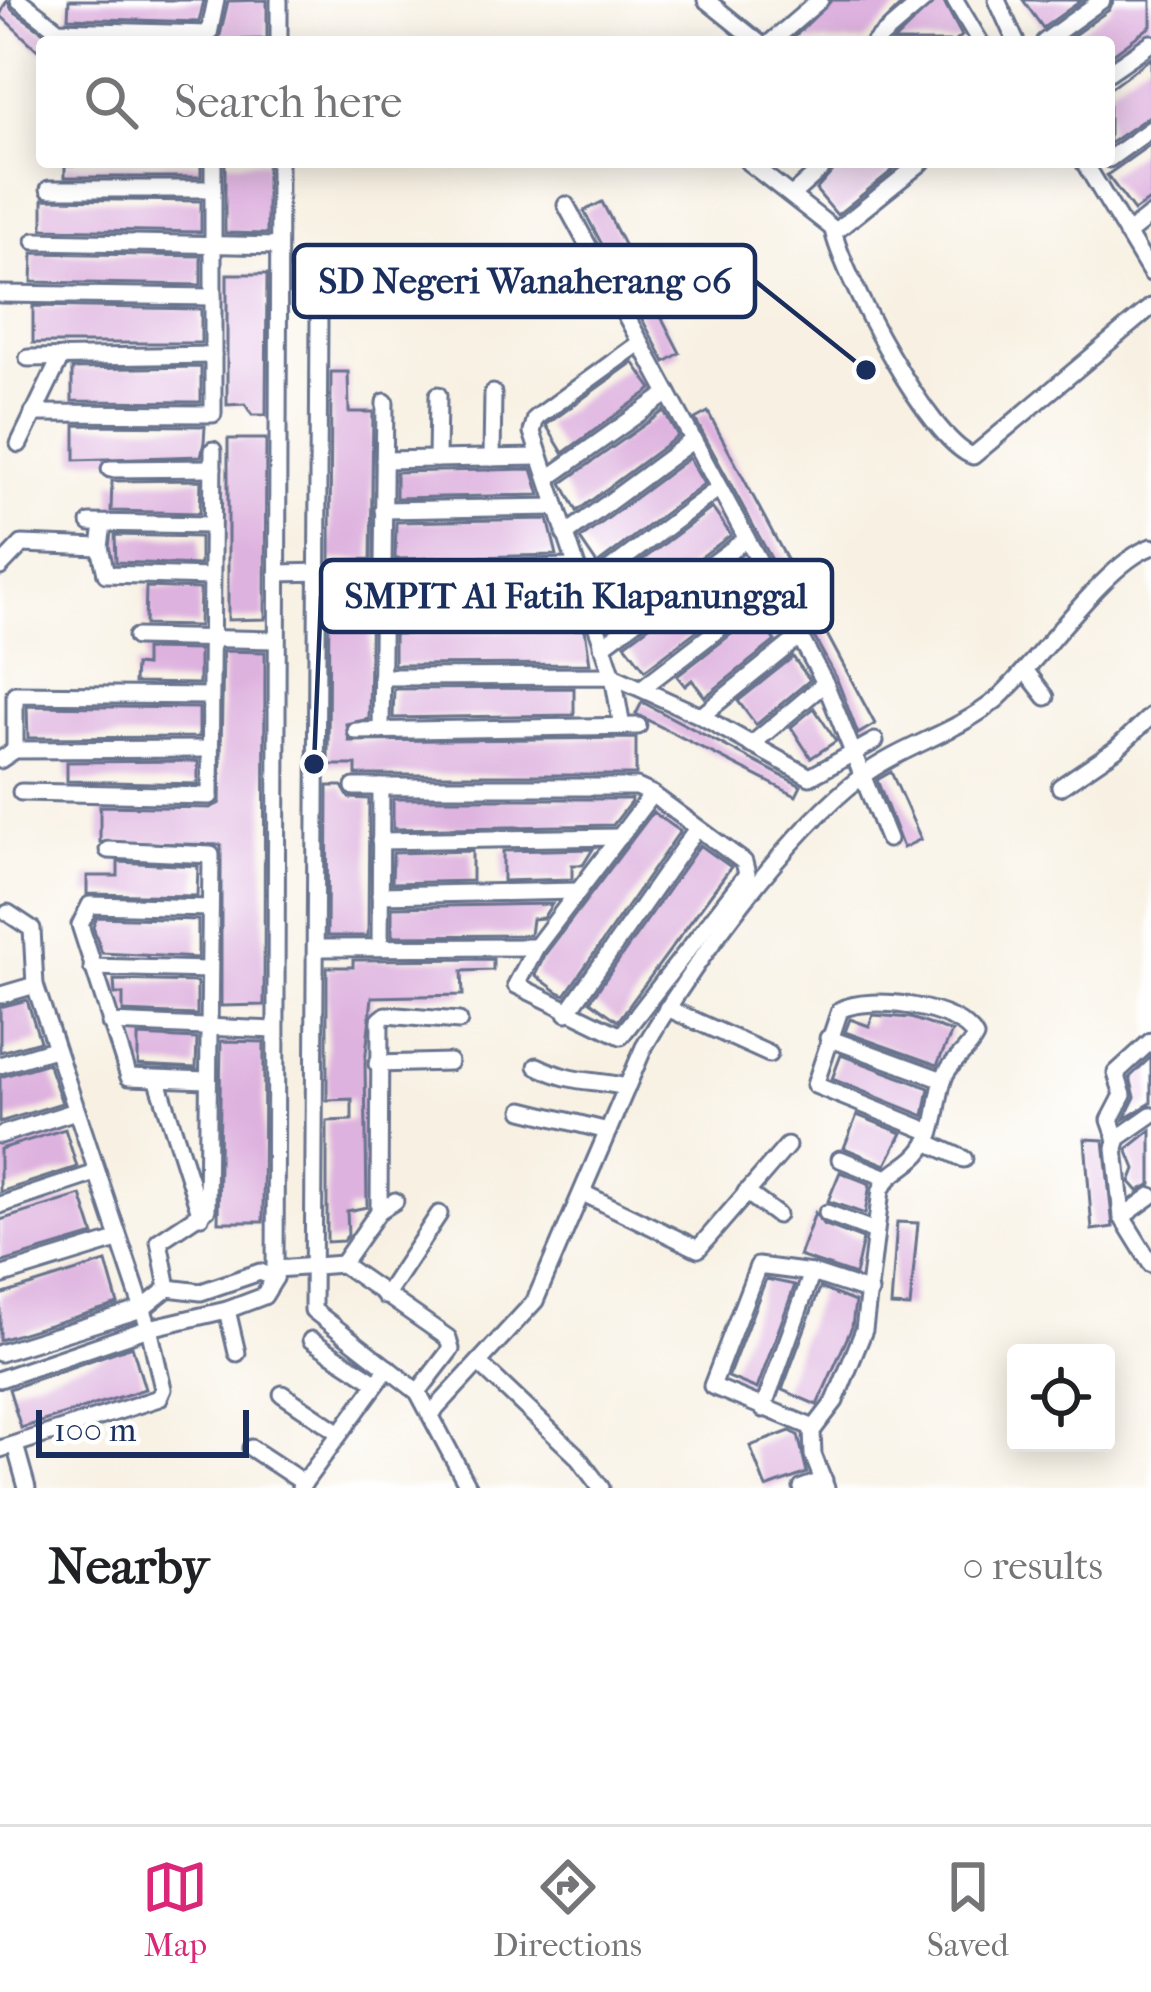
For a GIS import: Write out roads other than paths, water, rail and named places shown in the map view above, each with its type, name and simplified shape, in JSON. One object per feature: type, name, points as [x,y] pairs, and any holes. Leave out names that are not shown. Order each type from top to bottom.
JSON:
[{"type":"street","points":[[20,0],[58,30],[209,34],[216,0]]},
{"type":"street","points":[[279,0],[279,36]]},
{"type":"street","points":[[706,0],[751,36]]},
{"type":"street","points":[[778,36],[820,0]]},
{"type":"street","points":[[882,36],[924,0]]},
{"type":"street","points":[[955,0],[972,36]]},
{"type":"street","points":[[1052,36],[1102,0]]},
{"type":"street","points":[[1000,1],[1014,36]]},
{"type":"street","points":[[1115,68],[1151,44]]},
{"type":"street","points":[[1115,154],[1151,129]]},
{"type":"street","points":[[33,413],[213,414],[213,168]]},
{"type":"street","points":[[0,1378],[149,1328],[181,1325],[206,1312],[227,1310],[264,1296],[293,1268],[317,947],[278,246],[279,168]]},
{"type":"street","points":[[757,168],[794,193],[833,230],[851,287],[910,386],[948,436],[973,456],[1151,307]]},
{"type":"street","points":[[794,193],[822,168]]},
{"type":"street","points":[[833,230],[841,230],[915,168]]},
{"type":"street","points":[[1088,168],[1151,273]]},
{"type":"street","points":[[49,189],[213,189]]},
{"type":"street","points":[[566,205],[825,683],[888,839]]},
{"type":"street","points":[[1127,234],[1151,215]]},
{"type":"street","points":[[35,241],[278,246]]},
{"type":"street","points":[[0,294],[213,297]]},
{"type":"street","points":[[319,315],[295,572],[275,640],[274,1030],[293,1268],[316,1316],[418,1392],[469,1488]]},
{"type":"street","points":[[356,731],[630,727],[589,617],[532,432],[536,418],[638,344]]},
{"type":"street","points":[[28,358],[213,356]]},
{"type":"street","points":[[19,444],[61,358]]},
{"type":"street","points":[[492,458],[493,393]]},
{"type":"street","points":[[548,478],[668,393]]},
{"type":"street","points":[[436,459],[438,395]]},
{"type":"street","points":[[381,731],[385,402]]},
{"type":"street","points":[[565,535],[693,440]]},
{"type":"street","points":[[21,792],[207,799],[213,449]]},
{"type":"street","points":[[384,460],[540,457]]},
{"type":"street","points":[[110,469],[212,468]]},
{"type":"street","points":[[581,590],[719,488]]},
{"type":"street","points":[[383,510],[557,508]]},
{"type":"street","points":[[210,577],[106,574],[96,524],[211,525]]},
{"type":"street","points":[[602,646],[746,538]]},
{"type":"street","points":[[0,567],[22,544],[100,547]]},
{"type":"street","points":[[431,1414],[536,1301],[585,1194],[626,1087],[667,1008],[779,862],[862,776],[994,701],[1093,595],[1151,547]]},
{"type":"street","points":[[295,572],[574,567]]},
{"type":"street","points":[[642,688],[773,587]]},
{"type":"street","points":[[382,622],[589,617]]},
{"type":"street","points":[[136,637],[275,640]]},
{"type":"street","points":[[701,716],[799,637]]},
{"type":"street","points":[[1024,670],[1046,697]]},
{"type":"street","points":[[381,677],[613,676],[701,716],[814,777],[875,741]]},
{"type":"street","points":[[751,745],[825,683]]},
{"type":"street","points":[[208,749],[8,755],[7,695],[210,696]]},
{"type":"street","points":[[1060,787],[1116,749],[1151,716]]},
{"type":"street","points":[[354,787],[620,785],[652,794],[695,831],[744,862],[747,874],[623,1035],[515,987],[536,947],[652,794]]},
{"type":"street","points":[[380,947],[381,787]]},
{"type":"street","points":[[567,1013],[695,831]]},
{"type":"street","points":[[380,841],[619,837]]},
{"type":"street","points":[[108,850],[208,851],[207,1204],[201,1216],[159,1241],[168,1288]]},
{"type":"street","points":[[380,895],[578,891]]},
{"type":"street","points":[[207,1080],[129,1078],[80,928],[90,905],[210,908]]},
{"type":"street","points":[[8,913],[32,929],[35,985],[149,1328],[161,1396],[8,1446],[27,1488]]},
{"type":"street","points":[[317,947],[536,947]]},
{"type":"street","points":[[92,967],[208,970]]},
{"type":"street","points":[[1,995],[35,985]]},
{"type":"street","points":[[802,1488],[825,1484],[812,1447],[814,1428],[850,1367],[871,1292],[875,1231],[887,1178],[929,1137],[943,1080],[974,1042],[975,1032],[889,999],[862,1000],[840,1010],[813,1080],[819,1088],[929,1137],[964,1159]]},
{"type":"street","points":[[667,1008],[770,1054]]},
{"type":"street","points":[[379,1210],[377,1064],[382,1016],[459,1021]]},
{"type":"street","points":[[110,1023],[274,1030]]},
{"type":"street","points":[[828,1038],[943,1080]]},
{"type":"street","points":[[1151,1040],[1115,1073],[1123,1095],[1110,1120],[1117,1140],[1122,1217],[1151,1264]]},
{"type":"street","points":[[0,1065],[54,1049]]},
{"type":"street","points":[[377,1064],[449,1062]]},
{"type":"street","points":[[537,1066],[577,1084],[597,1080],[626,1087]]},
{"type":"street","points":[[158,1082],[201,1216]]},
{"type":"street","points":[[524,1110],[608,1131]]},
{"type":"street","points":[[0,1135],[76,1111]]},
{"type":"street","points":[[1117,1140],[1151,1115]]},
{"type":"street","points":[[585,1194],[698,1249],[787,1146]]},
{"type":"street","points":[[840,1159],[887,1178]]},
{"type":"street","points":[[0,1205],[96,1173]]},
{"type":"street","points":[[746,1192],[777,1214]]},
{"type":"street","points":[[1122,1217],[1151,1196]]},
{"type":"street","points":[[342,1264],[379,1210],[394,1201]]},
{"type":"street","points":[[827,1213],[875,1231]]},
{"type":"street","points":[[385,1295],[439,1214]]},
{"type":"street","points":[[0,1276],[117,1240]]},
{"type":"street","points":[[0,1354],[142,1309],[168,1288],[202,1292],[260,1272],[342,1264],[451,1341],[451,1349],[418,1392]]},
{"type":"street","points":[[814,1428],[716,1390],[712,1380],[758,1267],[812,1274],[871,1292]]},
{"type":"street","points":[[763,1408],[812,1274]]},
{"type":"street","points":[[202,1292],[206,1312]]},
{"type":"street","points":[[227,1310],[237,1353]]},
{"type":"street","points":[[311,1340],[377,1383]]},
{"type":"street","points":[[480,1364],[576,1455],[602,1488]]},
{"type":"street","points":[[251,1448],[302,1485],[388,1368]]},
{"type":"street","points":[[282,1394],[340,1433]]},
{"type":"place","name":"SD Negeri Wanaherang 06","points":[[866,370]]},
{"type":"place","name":"SMPIT Al Fatih Klapanunggal","points":[[314,764]]}]
